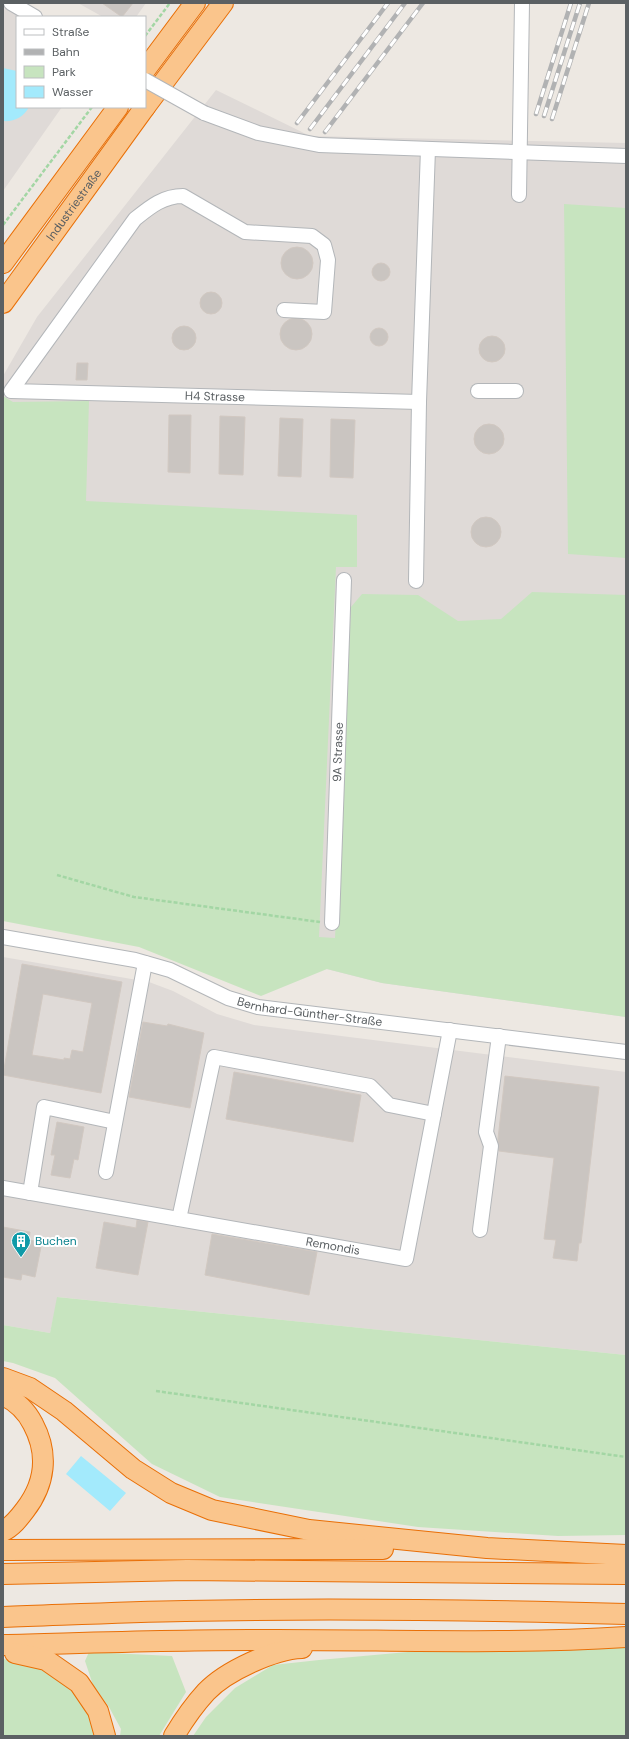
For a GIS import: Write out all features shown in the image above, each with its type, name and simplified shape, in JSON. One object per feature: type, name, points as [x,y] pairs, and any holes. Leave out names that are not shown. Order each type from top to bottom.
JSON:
[{"type":"highway","points":[[146,69],[195,3]]},
{"type":"highway","name":"Industriestraße","points":[[146,106],[224,3]]},
{"type":"highway","name":"Industriestraße","points":[[3,263],[117,108]]},
{"type":"highway","name":"Industriestraße","points":[[3,303],[144,108]]},
{"type":"highway","points":[[3,1378],[30,1388],[64,1411],[133,1469],[171,1493],[212,1510],[309,1530],[487,1548],[626,1555]]},
{"type":"highway","points":[[3,1395],[23,1409],[31,1420],[38,1434],[44,1456],[43,1472],[38,1489],[19,1517],[9,1528],[3,1531]]},
{"type":"highway","points":[[3,1550],[487,1548]]},
{"type":"highway","points":[[3,1574],[187,1570],[626,1574]]},
{"type":"highway","points":[[3,1617],[176,1611],[261,1610],[518,1611],[626,1614]]},
{"type":"highway","points":[[3,1645],[250,1640],[433,1642],[565,1641],[626,1637]]},
{"type":"highway","points":[[174,1736],[207,1691],[235,1670],[265,1657],[299,1648],[433,1642]]},
{"type":"highway","points":[[3,1652],[46,1660],[79,1683],[98,1711],[105,1736]]},
{"type":"street","points":[[11,3],[33,16]]},
{"type":"street","points":[[519,195],[522,3]]},
{"type":"street","points":[[146,81],[204,113],[258,133],[319,145],[626,156]]},
{"type":"street","points":[[416,581],[419,402],[428,149]]},
{"type":"street","name":"H4 Strasse","points":[[284,310],[324,312],[328,260],[324,245],[312,236],[245,232],[223,221],[183,196],[172,196],[155,203],[135,219],[11,391],[419,402]]},
{"type":"street","points":[[478,391],[516,391]]},
{"type":"street","name":"9A Strasse","points":[[332,924],[344,580]]},
{"type":"street","name":"Bernhard-Günther-Straße","points":[[3,937],[145,963],[170,970],[228,998],[258,1007],[626,1052]]},
{"type":"street","points":[[106,1172],[145,963]]},
{"type":"street","name":"Remondis","points":[[3,1188],[406,1259],[450,1030]]},
{"type":"street","points":[[480,1230],[491,1146],[486,1132],[499,1036]]},
{"type":"street","points":[[180,1219],[214,1057],[370,1086],[389,1105],[434,1114]]},
{"type":"street","points":[[30,1193],[44,1107],[115,1122]]},
{"type":"path","points":[[146,35],[170,3]]},
{"type":"path","points":[[3,225],[91,108]]},
{"type":"path","points":[[57,875],[134,897],[332,924]]},
{"type":"path","points":[[156,1391],[626,1457]]},
{"type":"shaded area","points":[[3,3],[25,16],[16,16],[16,108],[61,108],[3,191]]},
{"type":"shaded area","points":[[78,3],[146,3],[137,16],[101,16]]},
{"type":"shaded area","points":[[216,90],[310,136],[626,143],[626,1017],[382,983],[81,907],[3,840],[3,376],[37,317]]},
{"type":"shaded area","points":[[3,957],[149,982],[173,991],[217,1014],[254,1025],[626,1072],[626,1355],[58,1297],[50,1333],[3,1325]]},
{"type":"green space","points":[[564,204],[626,208],[626,558],[568,554]]},
{"type":"green space","points":[[3,396],[13,402],[89,401],[86,501],[357,515],[357,567],[336,567],[319,937],[335,938],[351,607],[362,594],[418,595],[458,621],[501,619],[532,592],[626,595],[626,1017],[382,983],[327,969],[261,996],[139,947],[3,921]]},
{"type":"green space","points":[[57,1297],[626,1355],[626,1535],[558,1536],[418,1527],[220,1497],[152,1464],[55,1378],[13,1363],[3,1361],[3,1325],[50,1333]]},
{"type":"green space","points":[[626,1639],[626,1736],[193,1736],[206,1717],[235,1688],[273,1665],[542,1640]]},
{"type":"green space","points":[[89,1652],[172,1656],[186,1692],[159,1736],[120,1736],[121,1729],[109,1707],[93,1685],[85,1661]]},
{"type":"green space","points":[[3,1659],[35,1664],[70,1684],[92,1717],[96,1736],[3,1736]]},
{"type":"water","points":[[3,68],[16,71],[16,108],[28,108],[24,114],[15,120],[3,121]]},
{"type":"water","points":[[81,1456],[126,1493],[110,1511],[66,1474]]},
{"type":"building","points":[[102,3],[133,3],[123,16]]},
{"type":"building","points":[[297,247],[303,248],[310,254],[313,263],[312,269],[306,276],[297,279],[291,278],[284,272],[281,263],[282,257],[288,250]]},
{"type":"building","points":[[381,263],[387,266],[390,272],[387,278],[381,281],[375,278],[372,272],[375,266]]},
{"type":"building","points":[[211,292],[219,295],[222,303],[219,311],[211,314],[203,311],[200,303],[203,295]]},
{"type":"building","points":[[299,318],[305,320],[310,325],[312,334],[310,343],[305,348],[293,350],[287,348],[282,343],[280,331],[282,325],[287,320]]},
{"type":"building","points":[[184,326],[193,329],[196,338],[193,347],[184,350],[175,347],[172,338],[175,329]]},
{"type":"building","points":[[379,328],[385,331],[388,337],[385,343],[379,346],[373,343],[370,337],[373,331]]},
{"type":"building","points":[[492,336],[501,340],[505,349],[501,358],[492,362],[483,358],[479,349],[483,340]]},
{"type":"building","points":[[77,363],[88,363],[87,380],[76,380]]},
{"type":"building","points":[[169,415],[191,415],[190,473],[168,472]]},
{"type":"building","points":[[220,416],[245,417],[243,475],[219,474]]},
{"type":"building","points":[[280,418],[303,419],[301,477],[278,476]]},
{"type":"building","points":[[331,419],[355,420],[353,478],[330,477]]},
{"type":"building","points":[[489,424],[500,428],[504,439],[500,450],[489,454],[478,450],[474,439],[478,428]]},
{"type":"building","points":[[486,517],[497,521],[501,532],[497,543],[486,547],[475,543],[471,532],[475,521]]},
{"type":"building","points":[[22,964],[122,982],[101,1093],[3,1075]],"holes":[[[43,994],[92,1003],[83,1052],[72,1050],[70,1059],[64,1058],[64,1060],[32,1055]]]},
{"type":"building","points":[[143,1022],[167,1026],[168,1024],[204,1033],[190,1108],[129,1097]]},
{"type":"building","points":[[234,1072],[361,1095],[353,1142],[226,1119]]},
{"type":"building","points":[[505,1076],[599,1087],[581,1243],[579,1243],[577,1261],[553,1258],[556,1240],[544,1239],[554,1158],[499,1151],[498,1139]]},
{"type":"building","points":[[57,1122],[84,1127],[78,1160],[74,1159],[70,1178],[51,1175],[55,1155],[51,1155]]},
{"type":"building","points":[[137,1220],[148,1222],[138,1275],[96,1268],[104,1222],[136,1228]]},
{"type":"building","name":"Buchen","points":[[3,1227],[30,1232],[29,1240],[42,1242],[35,1277],[22,1274],[21,1280],[3,1277]]},
{"type":"building","points":[[212,1234],[317,1252],[309,1295],[205,1275]]},
{"type":"railway","points":[[297,123],[388,3]]},
{"type":"railway","points":[[310,129],[405,3]]},
{"type":"railway","points":[[325,132],[423,3]]},
{"type":"railway","points":[[536,114],[571,3]]},
{"type":"railway","points":[[544,116],[580,3]]},
{"type":"railway","points":[[552,119],[589,3]]},
{"type":"place","name":"Buchen","points":[[21,1258]]}]
